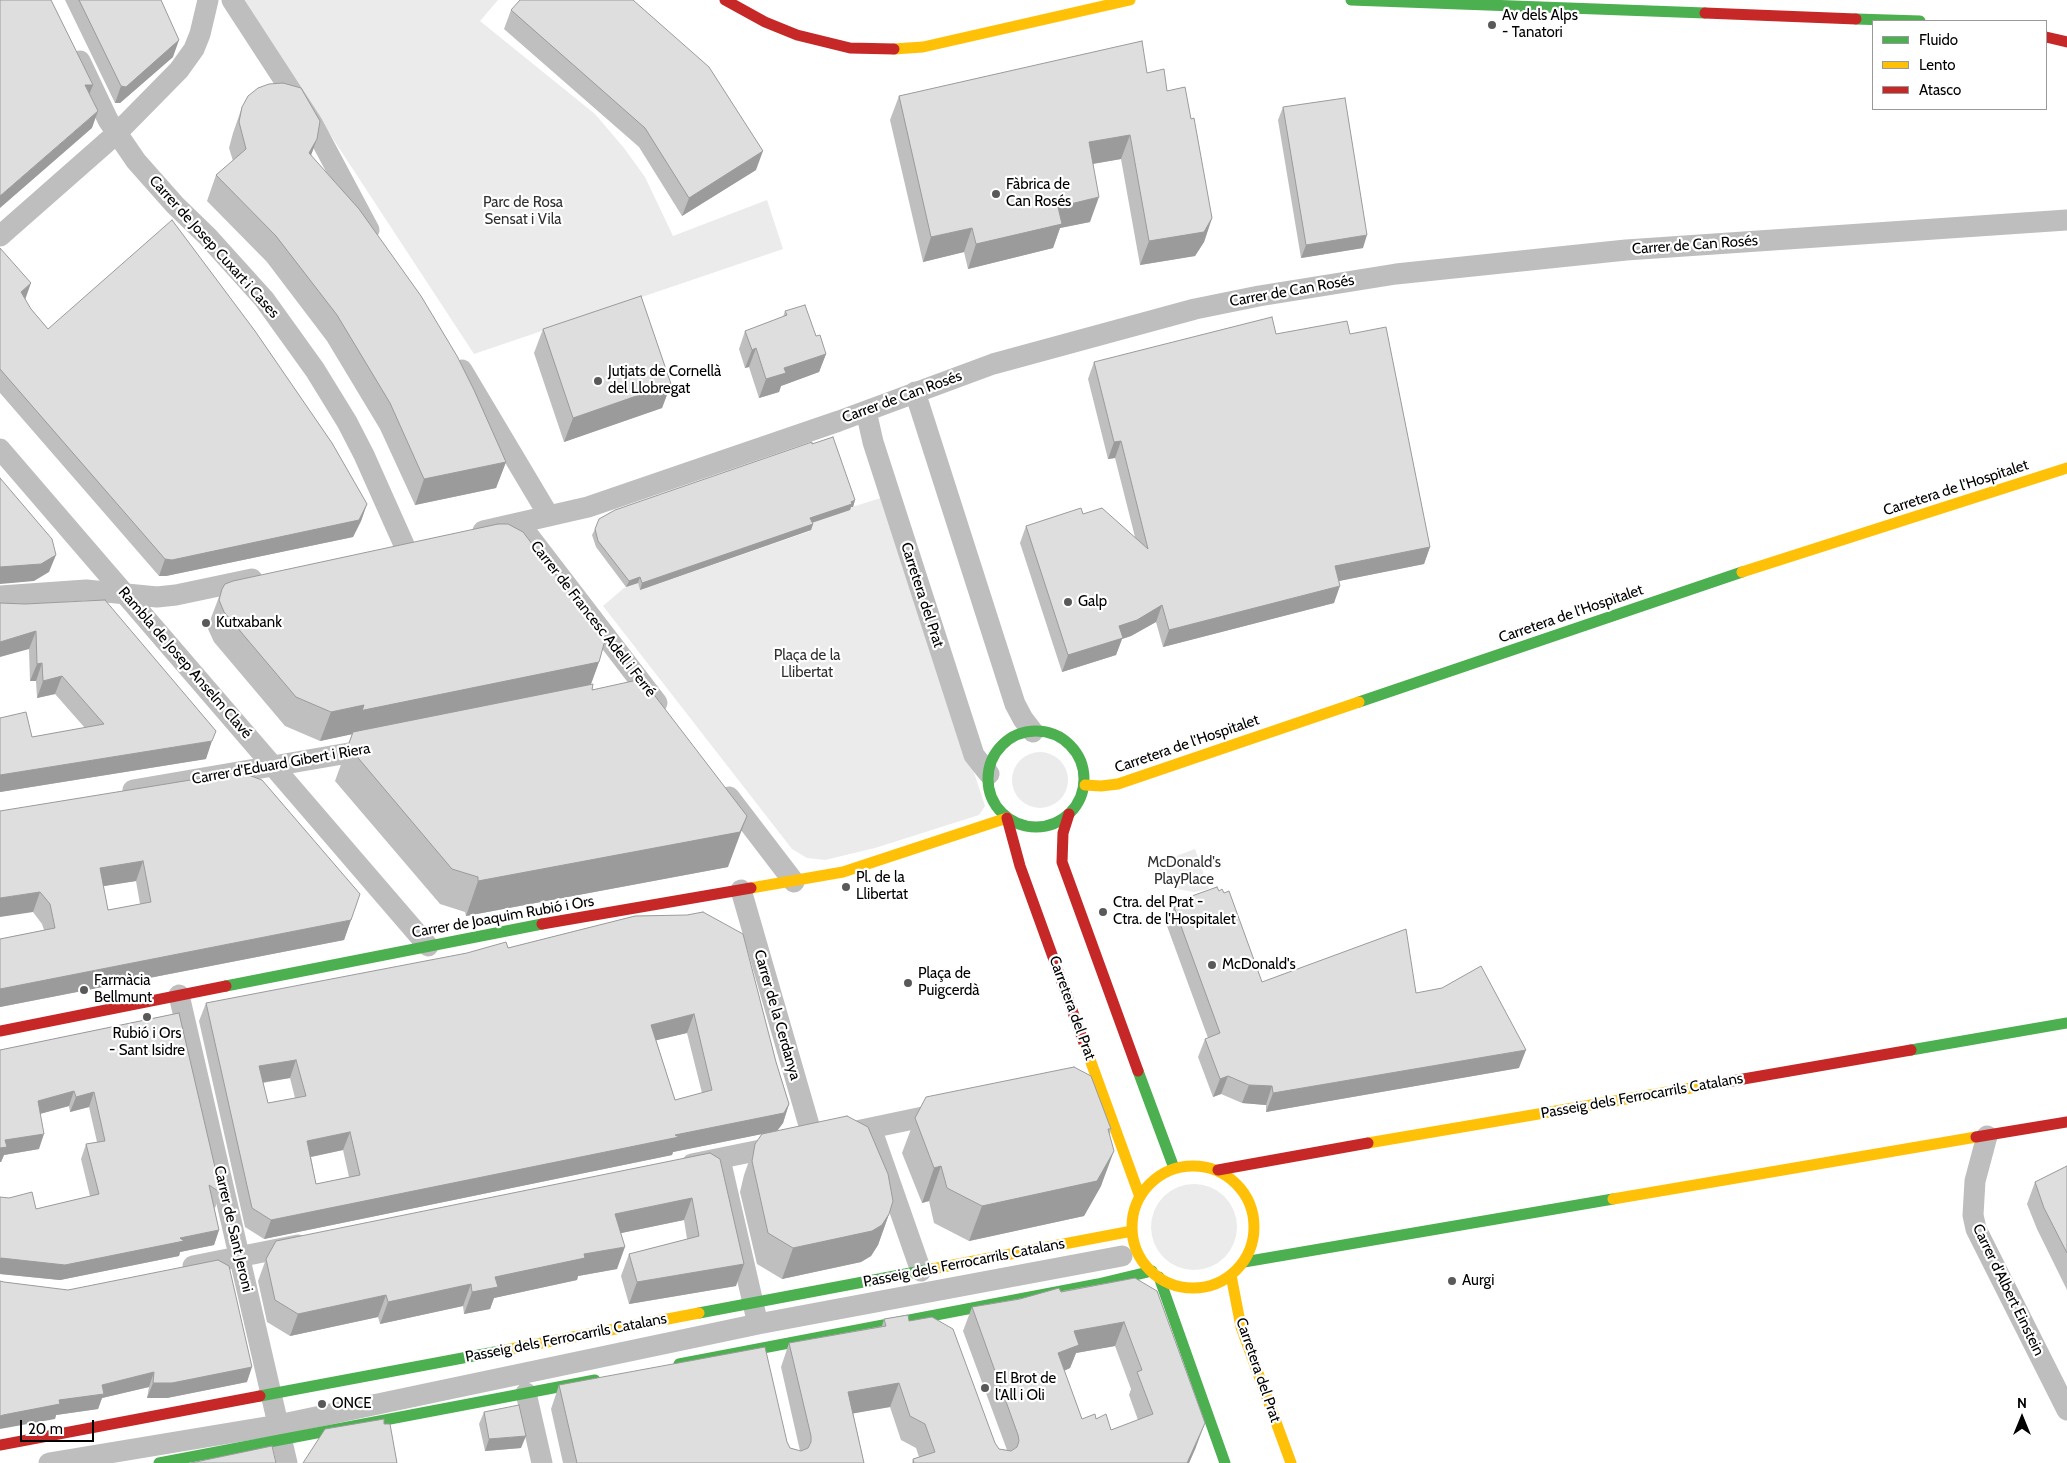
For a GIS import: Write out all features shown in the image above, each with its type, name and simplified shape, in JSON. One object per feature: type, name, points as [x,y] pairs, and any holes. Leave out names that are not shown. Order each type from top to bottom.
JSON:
[{"type":"street","points":[[0,236],[116,134],[179,70],[194,49],[200,34],[208,0]]},
{"type":"street","points":[[232,0],[312,123],[365,223],[381,248]]},
{"type":"street","points":[[725,0],[765,22],[806,37],[850,48],[887,49],[924,47],[1130,0]]},
{"type":"street","points":[[1351,0],[1893,20]]},
{"type":"street","points":[[2047,37],[2067,42]]},
{"type":"street","name":"Carrer de Josep Cuxart i Cases","points":[[71,43],[116,134],[136,161],[175,205],[208,237],[264,299],[304,354],[343,414],[415,545],[385,552]]},
{"type":"street","name":"Carrer de Can Rosés","points":[[462,536],[588,507],[993,364],[1195,309],[1259,296],[1369,278],[1626,250],[2067,220]]},
{"type":"street","points":[[452,354],[549,516]]},
{"type":"street","points":[[914,392],[1015,704],[1023,719],[1034,732]]},
{"type":"street","name":"Carretera del Prat","points":[[866,410],[873,442],[974,755],[989,774]]},
{"type":"street","name":"Rambla de Josep Anselm Clavé","points":[[0,449],[428,946]]},
{"type":"street","name":"Carretera de l'Hospitalet","points":[[1085,785],[1118,784],[1721,579],[2067,468]]},
{"type":"street","name":"Carrer de Francesc Adell i Ferré","points":[[519,523],[639,694],[667,715]]},
{"type":"street","points":[[0,596],[86,590],[149,597],[176,595],[273,575]]},
{"type":"street","points":[[1034,732],[1048,733],[1062,739],[1074,749],[1082,765],[1085,785],[1076,806],[1069,814],[1058,822],[1036,827],[1023,826],[1007,818],[993,800],[989,774],[991,760],[1006,741],[1016,735],[1034,732]]},
{"type":"street","name":"Carrer d'Eduard Gibert i Riera","points":[[114,793],[395,744]]},
{"type":"street","points":[[715,779],[794,882]]},
{"type":"street","points":[[1069,814],[1061,846],[1062,862],[1174,1168]]},
{"type":"street","name":"Carretera del Prat","points":[[1007,818],[1020,866],[1089,1083],[1140,1197]]},
{"type":"street","name":"Carrer de Joaquim Rubió i Ors","points":[[0,1031],[507,930],[794,882],[843,872],[1007,818]]},
{"type":"street","name":"Carrer de la Cerdanya","points":[[741,890],[814,1139]]},
{"type":"street","name":"Carrer de Sant Jeroni","points":[[179,995],[288,1463]]},
{"type":"street","name":"Passeig dels Ferrocarrils Catalans","points":[[1218,1170],[2067,1023]]},
{"type":"street","points":[[672,1168],[966,1108]]},
{"type":"street","points":[[1244,1262],[2067,1122]]},
{"type":"street","points":[[871,1128],[921,1271]]},
{"type":"street","name":"Carrer d'Albert Einstein","points":[[1987,1136],[1975,1181],[1973,1215],[1976,1229],[2067,1410]]},
{"type":"street","points":[[720,1159],[765,1356]]},
{"type":"street","points":[[672,1365],[765,1356],[947,1323],[1098,1284],[1155,1274],[1176,1285],[1195,1288],[1214,1285],[1231,1275],[1244,1262],[1251,1247],[1255,1231],[1254,1214],[1249,1200],[1230,1177],[1218,1170],[1204,1166],[1174,1168],[1155,1180],[1140,1197],[1135,1207],[1132,1231],[1137,1251],[1155,1274],[1226,1463]]},
{"type":"street","name":"Passeig dels Ferrocarrils Catalans","points":[[0,1445],[1132,1231]]},
{"type":"street","points":[[173,1270],[316,1241]]},
{"type":"street","name":"Passeig dels Ferrocarrils Catalans","points":[[159,1463],[280,1432],[758,1324],[1122,1256]]},
{"type":"street","name":"Carretera del Prat","points":[[1231,1275],[1241,1327],[1291,1463]]},
{"type":"street","name":"Passeig dels Ferrocarrils Catalans","points":[[49,1463],[280,1432],[526,1393],[604,1378]]},
{"type":"street","points":[[526,1393],[542,1463]]},
{"type":"green space","name":"Parc de Rosa Sensat i Vila","points":[[242,0],[498,0],[480,21],[595,114],[624,148],[645,177],[673,236],[767,200],[783,249],[474,354]]},
{"type":"green space","name":"Plaça de la Llibertat","points":[[884,497],[985,806],[979,815],[875,848],[825,860],[807,858],[792,849],[603,606],[624,588],[638,583],[640,590],[810,531],[808,524]]},
{"type":"green space","points":[[1040,752],[1051,754],[1060,760],[1066,769],[1068,780],[1066,791],[1060,800],[1051,806],[1040,808],[1029,806],[1020,800],[1014,791],[1012,780],[1014,769],[1020,760],[1029,754]]},
{"type":"green space","name":"McDonald's PlayPlace","points":[[1195,849],[1209,889],[1194,892],[1177,889],[1163,879],[1155,864]]},
{"type":"green space","points":[[1194,1184],[1218,1191],[1230,1203],[1237,1227],[1230,1251],[1218,1263],[1194,1270],[1170,1263],[1158,1251],[1151,1227],[1158,1203],[1170,1191]]},
{"type":"building","points":[[0,0],[51,0],[93,85],[85,85],[98,111],[0,196]]},
{"type":"building","points":[[79,0],[161,0],[179,40],[126,87],[121,86]]},
{"type":"building","points":[[520,0],[633,0],[709,67],[763,151],[689,198],[645,128],[511,10]]},
{"type":"building","name":"Fàbrica de Can Rosés","points":[[1142,41],[1147,73],[1164,69],[1167,91],[1185,87],[1191,119],[1194,118],[1212,218],[1204,232],[1149,241],[1130,135],[1089,142],[1099,197],[1058,207],[1062,224],[976,244],[972,228],[931,237],[899,96]]},
{"type":"building","points":[[283,83],[301,88],[320,121],[317,139],[309,153],[359,209],[421,296],[457,356],[506,462],[424,479],[390,403],[337,315],[276,236],[216,175],[246,149],[239,122],[242,107],[248,96],[258,88],[269,84]]},
{"type":"building","points":[[1345,98],[1367,235],[1306,245],[1283,107]]},
{"type":"building","points":[[172,220],[255,331],[332,443],[367,504],[359,520],[172,560],[165,559],[0,369],[0,248],[31,283],[21,292],[31,309],[48,329]]},
{"type":"building","name":"Jutjats de Cornellà del Llobregat","points":[[641,296],[671,384],[573,418],[543,329]]},
{"type":"building","points":[[805,305],[816,336],[820,335],[826,354],[784,368],[786,373],[766,379],[756,348],[752,350],[745,331],[787,315],[785,311]]},
{"type":"building","points":[[1272,317],[1276,334],[1347,321],[1350,334],[1386,327],[1430,547],[1335,566],[1340,586],[1169,630],[1162,605],[1137,620],[1119,626],[1123,638],[1068,655],[1026,526],[1081,508],[1083,514],[1102,508],[1148,549],[1121,441],[1114,442],[1094,362]]},
{"type":"building","points":[[833,437],[855,500],[851,502],[852,504],[810,518],[813,524],[642,583],[640,577],[629,581],[598,541],[595,529],[599,519],[615,510],[812,442],[812,444]]},
{"type":"building","points":[[0,478],[52,539],[56,555],[41,564],[0,567]]},
{"type":"building","points":[[498,524],[508,524],[523,532],[605,640],[599,662],[362,711],[364,705],[331,712],[296,697],[224,612],[219,600],[225,584],[233,581]]},
{"type":"building","points":[[105,600],[216,731],[212,741],[0,775],[0,718],[26,712],[32,737],[104,724],[62,676],[43,681],[42,663],[37,664],[36,631],[0,642],[0,603],[25,604]]},
{"type":"building","points":[[642,679],[747,816],[740,832],[478,881],[478,877],[452,869],[348,746],[353,732],[593,684],[592,690]]},
{"type":"building","points":[[240,772],[262,780],[360,894],[351,920],[0,989],[0,939],[55,928],[50,904],[40,892],[0,898],[0,811]],"holes":[[[143,861],[151,902],[108,910],[100,868]]]},
{"type":"building","points":[[1217,887],[1219,891],[1222,889],[1224,893],[1229,891],[1262,982],[1406,929],[1416,993],[1442,988],[1481,966],[1526,1050],[1273,1093],[1272,1086],[1249,1085],[1228,1076],[1220,1079],[1205,1039],[1220,1033],[1174,907],[1179,906],[1178,901]]},
{"type":"building","points":[[703,912],[743,934],[776,1062],[789,1104],[784,1113],[675,1135],[679,1137],[271,1220],[252,1208],[206,1003],[467,953],[506,942],[508,948],[635,916],[687,915]],"holes":[[[694,1014],[712,1090],[675,1100],[651,1025]],[[296,1060],[306,1096],[268,1103],[259,1066]],[[350,1132],[360,1175],[316,1184],[307,1141]]]},
{"type":"building","points":[[179,1013],[221,1193],[209,1185],[219,1230],[180,1238],[184,1241],[65,1265],[0,1259],[0,1197],[9,1198],[32,1192],[36,1209],[99,1194],[86,1144],[105,1141],[94,1092],[76,1097],[74,1091],[38,1101],[44,1134],[5,1140],[7,1147],[0,1148],[0,1050]]},
{"type":"building","points":[[1074,1067],[1091,1076],[1111,1129],[1108,1129],[1114,1151],[1097,1181],[982,1206],[947,1188],[941,1166],[934,1168],[915,1118],[926,1097]]},
{"type":"building","points":[[847,1116],[868,1127],[888,1174],[893,1201],[889,1214],[882,1225],[872,1231],[793,1248],[768,1233],[752,1161],[755,1144],[762,1134]]},
{"type":"building","points":[[710,1153],[720,1159],[744,1264],[637,1282],[629,1254],[699,1236],[692,1198],[615,1214],[625,1247],[584,1254],[585,1258],[495,1277],[498,1287],[472,1292],[471,1284],[388,1302],[386,1295],[298,1314],[275,1300],[266,1259],[276,1241]]},
{"type":"building","points":[[2067,1166],[2067,1253],[2044,1208],[2035,1182]]},
{"type":"building","points":[[218,1260],[229,1266],[252,1367],[172,1383],[153,1383],[154,1372],[102,1385],[104,1394],[59,1400],[60,1404],[0,1416],[0,1281],[68,1290]]},
{"type":"building","points":[[1135,1278],[1157,1291],[1205,1423],[1187,1463],[914,1463],[913,1459],[935,1452],[925,1424],[910,1416],[899,1383],[848,1392],[864,1463],[577,1463],[559,1385],[765,1347],[787,1442],[790,1448],[801,1451],[808,1448],[811,1436],[789,1343],[886,1326],[884,1319],[908,1315],[909,1321],[932,1317],[953,1329],[995,1443],[999,1449],[1011,1451],[1017,1447],[1018,1435],[972,1307],[1020,1299],[1059,1288],[1061,1292]],"holes":[[[1124,1322],[1142,1370],[1137,1372],[1153,1414],[1111,1430],[1106,1414],[1096,1419],[1095,1414],[1082,1419],[1058,1353],[1079,1345],[1074,1331]]]},
{"type":"building","points":[[519,1405],[526,1436],[489,1439],[484,1412]]},
{"type":"building","points":[[384,1419],[384,1424],[390,1424],[397,1463],[303,1463],[325,1429]]},
{"type":"building","points":[[272,1446],[276,1463],[191,1463]]},
{"type":"traffic: fast","points":[[1351,0],[1705,13]]},
{"type":"traffic: fast","points":[[1856,19],[1888,20]]},
{"type":"traffic: fast","points":[[1359,702],[1742,572]]},
{"type":"traffic: fast","points":[[1036,731],[1054,735],[1070,745],[1080,761],[1084,779],[1080,797],[1070,813],[1054,823],[1036,827],[1018,823],[1002,813],[992,797],[988,779],[992,761],[1002,745],[1018,735],[1036,731]]},
{"type":"traffic: fast","points":[[226,986],[542,924]]},
{"type":"traffic: fast","points":[[1911,1050],[2067,1023]]},
{"type":"traffic: fast","points":[[1138,1071],[1174,1168]]},
{"type":"traffic: fast","points":[[1244,1262],[1613,1199]]},
{"type":"traffic: fast","points":[[699,1313],[932,1269]]},
{"type":"traffic: fast","points":[[679,1364],[1098,1284],[1152,1271]]},
{"type":"traffic: fast","points":[[1159,1277],[1225,1463]]},
{"type":"traffic: fast","points":[[260,1396],[500,1351]]},
{"type":"traffic: fast","points":[[159,1463],[595,1380]]},
{"type":"traffic: slow","points":[[894,49],[923,47],[1130,0]]},
{"type":"traffic: slow","points":[[1742,572],[2067,468]]},
{"type":"traffic: slow","points":[[1085,785],[1118,784],[1359,702]]},
{"type":"traffic: slow","points":[[751,888],[843,872],[1007,818]]},
{"type":"traffic: slow","points":[[1084,1043],[1140,1197]]},
{"type":"traffic: slow","points":[[1368,1143],[1726,1082]]},
{"type":"traffic: slow","points":[[1613,1199],[1976,1137]]},
{"type":"traffic: slow","points":[[1193,1166],[1205,1167],[1216,1171],[1227,1176],[1236,1184],[1244,1193],[1249,1204],[1253,1215],[1254,1227],[1253,1239],[1249,1250],[1244,1261],[1236,1270],[1227,1278],[1216,1283],[1205,1287],[1193,1288],[1181,1287],[1170,1283],[1159,1278],[1150,1270],[1142,1261],[1137,1250],[1133,1239],[1132,1227],[1133,1215],[1137,1204],[1142,1193],[1150,1184],[1159,1176],[1170,1171],[1181,1167],[1193,1166]]},
{"type":"traffic: slow","points":[[932,1269],[1132,1231]]},
{"type":"traffic: slow","points":[[1231,1275],[1241,1327],[1291,1463]]},
{"type":"traffic: slow","points":[[500,1351],[699,1313]]},
{"type":"traffic: jam","points":[[725,0],[765,22],[797,35],[850,48],[894,49]]},
{"type":"traffic: jam","points":[[1705,13],[1856,19]]},
{"type":"traffic: jam","points":[[2047,37],[2067,42]]},
{"type":"traffic: jam","points":[[1069,814],[1063,833],[1062,862],[1138,1071]]},
{"type":"traffic: jam","points":[[1007,818],[1020,866],[1084,1043]]},
{"type":"traffic: jam","points":[[542,924],[751,888]]},
{"type":"traffic: jam","points":[[0,1031],[226,986]]},
{"type":"traffic: jam","points":[[1726,1082],[1911,1050]]},
{"type":"traffic: jam","points":[[1976,1137],[2067,1122]]},
{"type":"traffic: jam","points":[[1218,1170],[1368,1143]]},
{"type":"traffic: jam","points":[[0,1445],[260,1396]]},
{"type":"place","name":"Av dels Alps - Tanatori","points":[[1492,25]]},
{"type":"place","name":"Fàbrica de Can Rosés","points":[[996,194]]},
{"type":"place","name":"Jutjats de Cornellà del Llobregat","points":[[598,381]]},
{"type":"place","name":"Galp","points":[[1068,602]]},
{"type":"place","name":"Kutxabank","points":[[206,623]]},
{"type":"place","name":"Pl. de la Llibertat","points":[[846,887]]},
{"type":"place","name":"Ctra. del Prat - Ctra. de l'Hospitalet","points":[[1103,912]]},
{"type":"place","name":"McDonald's","points":[[1212,965]]},
{"type":"place","name":"Plaça de Puigcerdà","points":[[908,983]]},
{"type":"place","name":"Farmàcia Bellmunt","points":[[84,990]]},
{"type":"place","name":"Rubió i Ors - Sant Isidre","points":[[147,1017]]},
{"type":"place","name":"Aurgi","points":[[1452,1281]]},
{"type":"place","name":"El Brot de l'All i Oli","points":[[985,1388]]},
{"type":"place","name":"ONCE","points":[[322,1404]]}]
